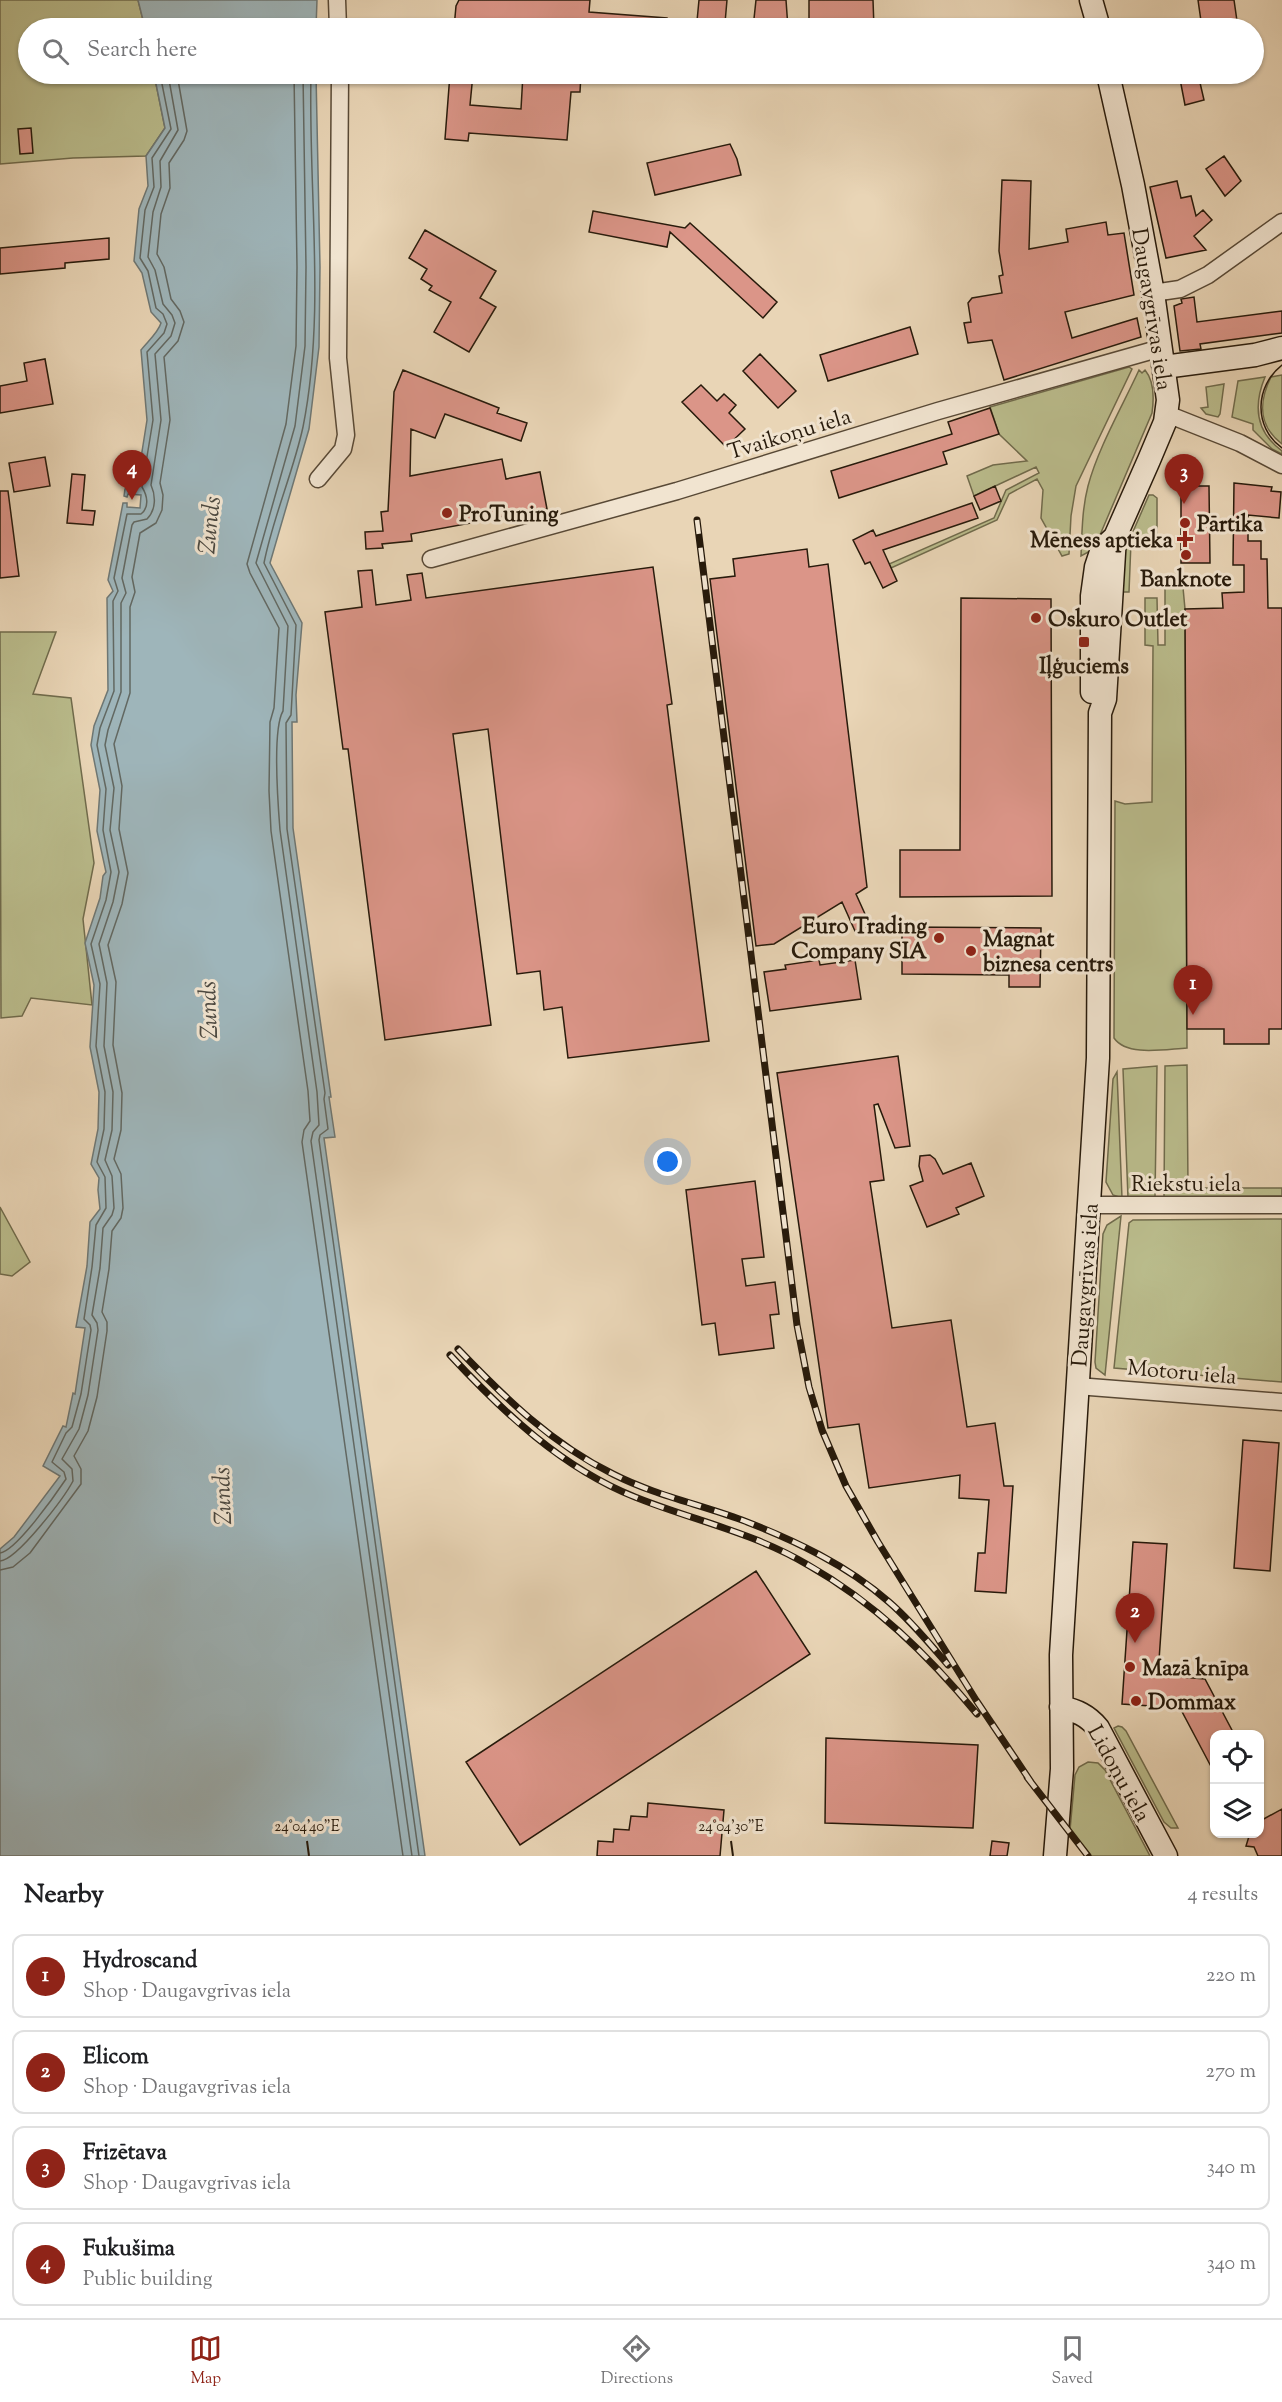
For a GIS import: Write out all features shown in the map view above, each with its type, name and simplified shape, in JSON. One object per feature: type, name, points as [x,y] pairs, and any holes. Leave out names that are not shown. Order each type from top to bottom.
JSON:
[{"type":"main road","points":[[1091,0],[1096,18]]},
{"type":"main road","name":"Daugavgrīvas iela","points":[[1055,1856],[1062,1769],[1061,1655],[1100,997],[1100,713],[1092,699],[1092,596],[1096,567],[1102,549],[1115,537],[1167,414],[1167,390],[1153,293],[1133,185],[1110,84]]},
{"type":"main road","points":[[1162,358],[1255,356],[1282,348]]},
{"type":"main road","name":"Lidoņu iela","points":[[1061,1707],[1079,1711],[1091,1719],[1098,1728],[1166,1856]]},
{"type":"street","points":[[337,0],[338,18]]},
{"type":"street","points":[[318,479],[343,449],[346,435],[338,358],[340,84]]},
{"type":"street","points":[[1153,293],[1180,289],[1208,275],[1282,222]]},
{"type":"street","name":"Tvaikoņu iela","points":[[431,559],[677,491],[938,411],[1162,358]]},
{"type":"street","points":[[1167,414],[1240,443],[1282,465]]},
{"type":"street","name":"Riekstu iela","points":[[1089,1205],[1282,1205]]},
{"type":"street","name":"Motoru iela","points":[[1077,1386],[1282,1402]]},
{"type":"green space","points":[[0,0],[138,0],[142,18],[18,18],[18,84],[156,84],[165,128],[146,156],[73,158],[0,164]]},
{"type":"green space","points":[[1129,367],[1132,369],[1076,486],[1071,516],[1069,554],[1062,556],[1041,518],[1043,490],[1037,479],[1009,494],[997,520],[891,568],[889,564],[994,518],[1006,490],[1039,473],[1036,467],[974,496],[967,476],[993,465],[1027,461],[999,434],[990,407]]},
{"type":"green space","points":[[1139,370],[1142,373],[1145,370],[1151,380],[1152,413],[1094,549],[1081,556],[1085,503],[1092,472]]},
{"type":"green space","points":[[1282,375],[1282,444],[1268,429],[1263,404],[1271,377]]},
{"type":"green space","points":[[1265,377],[1259,398],[1259,418],[1267,436],[1282,451],[1282,454],[1272,449],[1253,430],[1253,424],[1232,417],[1238,381]]},
{"type":"green space","points":[[1224,384],[1220,414],[1218,417],[1206,414],[1201,408],[1208,407],[1206,387]]},
{"type":"green space","points":[[1149,495],[1157,498],[1157,542],[1131,542],[1129,592],[1116,592],[1118,566]]},
{"type":"green space","points":[[1174,577],[1182,577],[1185,609],[1187,1048],[1137,1050],[1120,1044],[1114,1038],[1115,801],[1125,804],[1152,802],[1153,646],[1145,645],[1145,598],[1157,598],[1158,645],[1165,645],[1165,583]]},
{"type":"green space","points":[[0,632],[56,632],[33,694],[71,698],[94,863],[83,919],[92,1005],[31,998],[22,1016],[1,1018]]},
{"type":"green space","points":[[1187,1065],[1188,1188],[1282,1188],[1282,1196],[1164,1197],[1165,1066]]},
{"type":"green space","points":[[1157,1066],[1155,1197],[1128,1198],[1123,1069]]},
{"type":"green space","points":[[1117,1072],[1122,1198],[1113,1195],[1106,1182],[1113,1079]]},
{"type":"green space","points":[[0,1207],[30,1262],[12,1276],[0,1274]]},
{"type":"green space","points":[[1121,1216],[1105,1375],[1096,1368],[1095,1362],[1103,1234],[1107,1225]]},
{"type":"green space","points":[[1282,1219],[1282,1382],[1114,1368],[1129,1223],[1133,1220]]},
{"type":"green space","points":[[1118,1726],[1126,1731],[1178,1828],[1171,1828],[1164,1822],[1114,1728]]},
{"type":"green space","points":[[1088,1762],[1098,1763],[1105,1770],[1150,1856],[1091,1856],[1070,1830],[1075,1775],[1079,1767]]},
{"type":"water","points":[[138,0],[317,0],[316,18],[142,18]]},
{"type":"water","name":"Zunds","points":[[156,84],[316,84],[320,267],[319,347],[309,429],[270,563],[302,623],[296,695],[297,722],[292,722],[293,828],[335,1137],[324,1138],[425,1856],[0,1856],[0,1549],[14,1537],[60,1476],[43,1466],[63,1426],[66,1427],[73,1393],[75,1394],[85,1328],[76,1327],[87,1266],[90,1222],[100,1209],[99,1178],[91,1164],[98,1129],[99,1092],[90,1047],[94,985],[85,943],[106,872],[97,831],[100,790],[91,745],[94,726],[108,690],[107,598],[113,591],[108,580],[123,503],[127,503],[127,507],[140,508],[141,495],[124,496],[125,489],[137,483],[147,420],[141,350],[161,323],[151,312],[142,273],[134,261],[139,209],[148,186],[146,156],[165,128]]},
{"type":"building","points":[[459,0],[590,0],[589,12],[667,18],[455,18]]},
{"type":"building","points":[[699,0],[727,0],[725,18],[697,18]]},
{"type":"building","points":[[756,0],[786,0],[787,18],[754,18]]},
{"type":"building","points":[[809,0],[873,0],[874,18],[809,18]]},
{"type":"building","points":[[1198,0],[1234,0],[1237,18],[1201,18]]},
{"type":"building","points":[[449,84],[472,84],[470,105],[521,109],[522,84],[580,84],[580,92],[571,92],[567,140],[469,133],[468,141],[445,139]]},
{"type":"building","points":[[1181,84],[1200,84],[1204,100],[1185,105]]},
{"type":"building","points":[[31,128],[33,153],[20,154],[18,129]]},
{"type":"building","points":[[730,144],[741,175],[655,195],[647,163]]},
{"type":"building","points":[[1224,156],[1241,181],[1225,196],[1206,169]]},
{"type":"building","points":[[1002,180],[1031,181],[1029,249],[1068,242],[1066,229],[1106,222],[1108,235],[1124,233],[1134,295],[1065,312],[1072,338],[1137,318],[1141,337],[1004,380],[992,340],[968,343],[964,323],[971,322],[968,303],[972,298],[1002,293],[999,276],[1003,275],[999,251]]},
{"type":"building","points":[[1177,181],[1181,198],[1191,196],[1196,216],[1203,210],[1212,220],[1194,236],[1206,250],[1166,258],[1150,187]]},
{"type":"building","points":[[593,211],[685,228],[690,223],[777,302],[763,318],[670,232],[667,247],[589,232]]},
{"type":"building","points":[[425,230],[496,271],[480,298],[496,307],[469,352],[434,332],[451,302],[429,290],[432,286],[421,279],[427,269],[409,258]]},
{"type":"building","points":[[109,238],[109,259],[65,263],[65,268],[0,274],[0,248]]},
{"type":"building","points":[[1194,297],[1197,322],[1282,311],[1282,333],[1200,344],[1201,349],[1180,351],[1174,306],[1182,303],[1181,299]]},
{"type":"building","points":[[910,327],[918,354],[828,381],[820,355]]},
{"type":"building","points":[[760,354],[796,391],[778,408],[743,371]]},
{"type":"building","points":[[45,359],[53,404],[0,413],[0,386],[27,381],[24,363]]},
{"type":"building","points":[[403,370],[499,408],[497,413],[527,423],[521,441],[445,414],[435,438],[411,429],[410,476],[502,459],[506,479],[540,472],[547,509],[411,534],[412,541],[382,544],[383,548],[366,549],[365,532],[383,531],[381,512],[388,511],[394,392]]},
{"type":"building","points":[[701,385],[717,401],[724,394],[736,405],[729,413],[745,429],[726,447],[682,402]]},
{"type":"building","points":[[990,408],[999,434],[943,452],[947,464],[839,498],[831,471],[952,434],[948,422]]},
{"type":"building","points":[[45,457],[50,486],[14,492],[9,463]]},
{"type":"building","points":[[72,474],[85,475],[82,510],[95,511],[93,525],[67,523]]},
{"type":"building","points":[[1234,483],[1272,487],[1271,491],[1281,492],[1279,518],[1248,515],[1248,541],[1261,541],[1261,559],[1267,559],[1268,608],[1282,608],[1282,1029],[1269,1029],[1269,1044],[1224,1044],[1224,1029],[1187,1029],[1185,609],[1223,608],[1222,593],[1244,592],[1244,565],[1233,565]]},
{"type":"building","points":[[995,486],[1001,501],[980,510],[974,496]]},
{"type":"building","points":[[1209,486],[1210,563],[1181,563],[1181,487]]},
{"type":"building","points":[[0,491],[8,491],[19,576],[0,578]]},
{"type":"building","points":[[972,503],[978,518],[883,550],[897,581],[883,588],[870,562],[865,564],[853,540],[873,530],[876,536]]},
{"type":"building","points":[[807,549],[809,567],[828,564],[867,887],[856,894],[870,925],[855,931],[842,902],[774,944],[756,946],[710,579],[735,576],[733,559]]},
{"type":"building","points":[[653,567],[672,704],[667,705],[709,1041],[568,1058],[562,1007],[544,1010],[540,971],[517,974],[488,729],[453,734],[491,1025],[385,1040],[348,749],[343,749],[325,612],[362,607],[358,571],[372,570],[376,605],[411,600],[407,575],[422,573],[426,598]]},
{"type":"building","points":[[961,598],[1051,599],[1052,896],[900,897],[900,850],[960,850]]},
{"type":"building","name":"Magnat biznesa centrs","points":[[902,927],[1041,928],[1040,987],[1009,987],[1009,975],[902,974]]},
{"type":"building","points":[[819,960],[820,965],[855,960],[861,999],[770,1011],[764,972],[786,969],[785,965]]},
{"type":"building","points":[[898,1056],[910,1146],[895,1148],[878,1104],[874,1105],[884,1180],[870,1182],[892,1328],[951,1320],[967,1427],[995,1423],[1004,1486],[1013,1486],[1006,1593],[975,1591],[978,1553],[985,1553],[989,1500],[959,1498],[960,1475],[869,1488],[859,1424],[828,1428],[777,1073]]},
{"type":"building","points":[[930,1155],[935,1159],[943,1174],[971,1163],[984,1196],[956,1208],[959,1214],[927,1227],[910,1186],[923,1181],[919,1166],[920,1156]]},
{"type":"building","points":[[755,1181],[764,1257],[742,1259],[746,1286],[775,1282],[779,1314],[770,1315],[774,1348],[719,1355],[715,1323],[702,1325],[686,1190]]},
{"type":"building","points":[[1243,1440],[1279,1443],[1270,1571],[1234,1568]]},
{"type":"building","points":[[1133,1542],[1167,1544],[1158,1675],[1205,1679],[1232,1730],[1210,1730],[1210,1765],[1180,1708],[1122,1704]]},
{"type":"building","points":[[756,1571],[810,1654],[520,1845],[466,1762]]},
{"type":"building","points":[[826,1738],[978,1745],[973,1828],[825,1823]]},
{"type":"building","points":[[648,1803],[724,1810],[720,1856],[597,1856],[598,1841],[613,1842],[614,1829],[629,1830],[631,1816],[647,1817]]},
{"type":"building","points":[[1282,1809],[1282,1856],[1258,1856],[1254,1847],[1246,1846],[1248,1838],[1264,1838],[1264,1819]]},
{"type":"building","points":[[992,1841],[1009,1843],[1007,1856],[990,1856]]},
{"type":"tram line","points":[[1282,365],[1267,384],[1262,395],[1261,406],[1266,429],[1282,448]]},
{"type":"railway","points":[[697,520],[797,1325],[809,1387],[822,1430],[846,1486],[976,1700],[1031,1782]]},
{"type":"railway","points":[[458,1349],[530,1419],[591,1462],[644,1488],[742,1520],[781,1536],[856,1576],[897,1609],[948,1665]]},
{"type":"railway","points":[[450,1355],[513,1417],[558,1454],[583,1471],[635,1497],[767,1544],[808,1565],[856,1596],[920,1651],[977,1714]]},
{"type":"railway","points":[[1027,1777],[1088,1856]]},
{"type":"place","name":"Fukušima","points":[[132,500]]},
{"type":"place","name":"Frizētava","points":[[1184,504]]},
{"type":"place","name":"ProTuning","points":[[447,513]]},
{"type":"place","name":"Pārtika","points":[[1185,523]]},
{"type":"place","name":"Mēness aptieka","points":[[1185,539]]},
{"type":"place","name":"Banknote","points":[[1186,555]]},
{"type":"place","name":"Oskuro Outlet","points":[[1036,618]]},
{"type":"place","name":"Iļģuciems","points":[[1084,642]]},
{"type":"place","name":"Euro Trading Company SIA","points":[[939,938]]},
{"type":"place","name":"Magnat biznesa centrs","points":[[971,951]]},
{"type":"place","name":"Hydroscand","points":[[1193,1015]]},
{"type":"place","name":"Elicom","points":[[1135,1643]]},
{"type":"place","name":"Mazā knīpa","points":[[1130,1667]]},
{"type":"place","name":"Dommax","points":[[1136,1701]]}]
